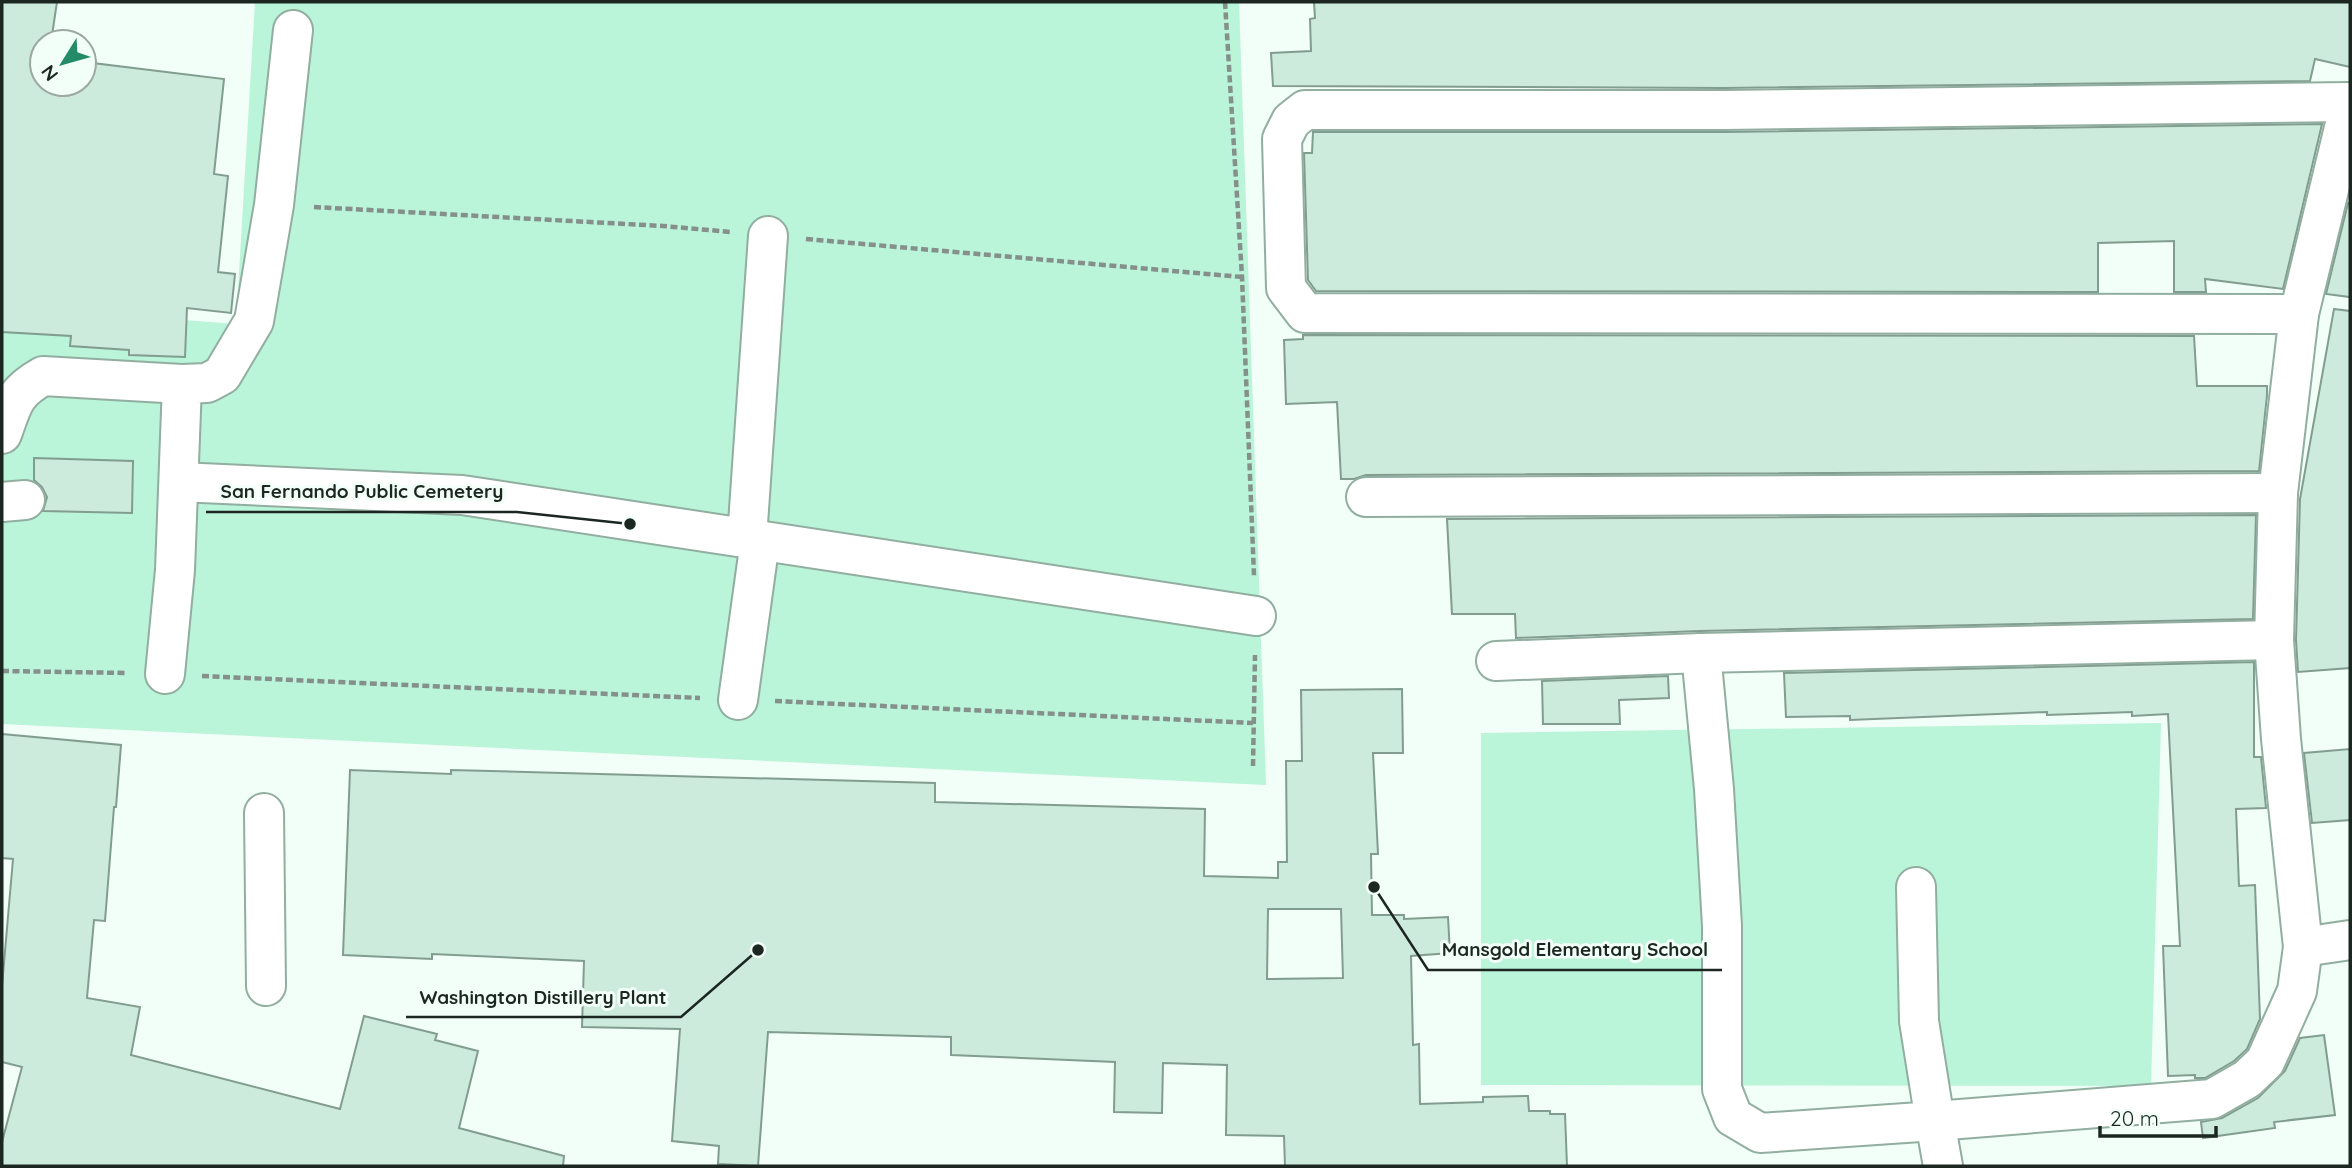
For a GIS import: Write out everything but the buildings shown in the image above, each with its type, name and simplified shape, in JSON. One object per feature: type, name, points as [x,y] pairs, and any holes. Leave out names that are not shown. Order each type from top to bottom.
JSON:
[{"type":"street","points":[[2,434],[15,397],[27,385],[43,376],[182,384],[207,383],[222,375],[254,321],[274,205],[293,30]]},
{"type":"street","points":[[1701,653],[1714,789],[1722,926],[1722,1089],[1734,1116],[1760,1133],[1935,1121],[2212,1099],[2247,1079],[2265,1062],[2297,991],[2303,947],[2281,739],[2274,640],[2278,493],[2299,314],[2350,103],[1724,110],[1304,110],[1291,121],[1282,139],[1286,288],[1305,313],[2299,314]]},
{"type":"street","points":[[738,699],[754,539],[768,236]]},
{"type":"street","points":[[164,674],[175,569],[182,384]]},
{"type":"street","points":[[180,482],[462,495],[1256,616]]},
{"type":"street","points":[[1366,497],[2278,493]]},
{"type":"street","points":[[1496,661],[1701,653],[2274,640]]},
{"type":"street","points":[[264,813],[266,986]]},
{"type":"street","points":[[1916,887],[1919,1021],[1943,1166]]},
{"type":"street","points":[[2303,947],[2350,940]]},
{"type":"path","points":[[1225,2],[1242,291],[1256,616],[1253,766]]},
{"type":"path","points":[[2,671],[164,674],[1253,723]]},
{"type":"green space","points":[[255,2],[1239,2],[1266,785],[2,724],[2,306],[236,324]]},
{"type":"green space","points":[[2161,723],[2151,1086],[1481,1085],[1481,733]]},
{"type":"place","name":"San Fernando Public Cemetery","points":[[630,524]]},
{"type":"place","name":"Mansgold Elementary School","points":[[1374,887]]},
{"type":"place","name":"Washington Distillery Plant","points":[[758,950]]}]
